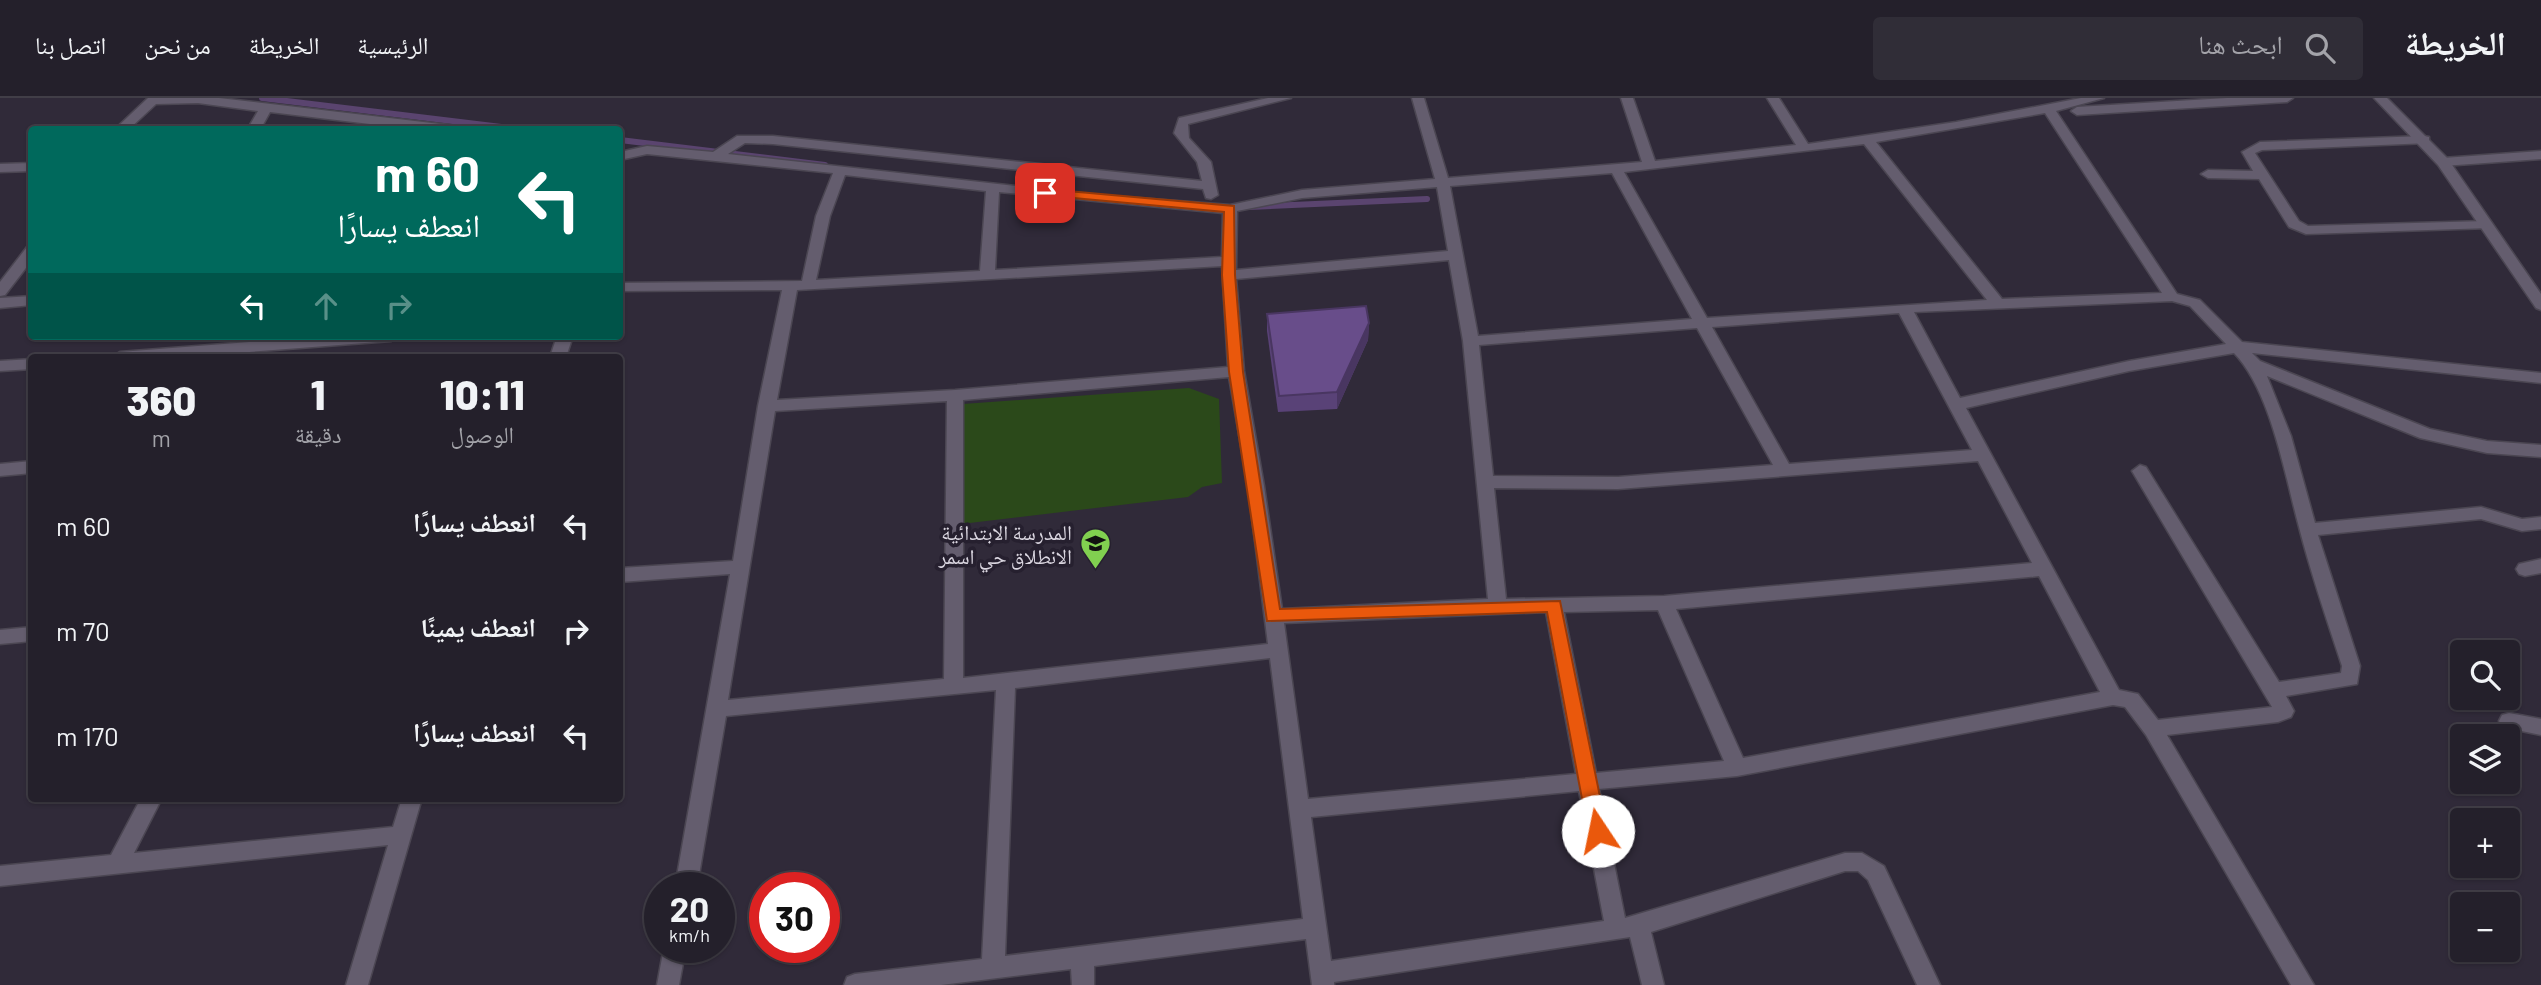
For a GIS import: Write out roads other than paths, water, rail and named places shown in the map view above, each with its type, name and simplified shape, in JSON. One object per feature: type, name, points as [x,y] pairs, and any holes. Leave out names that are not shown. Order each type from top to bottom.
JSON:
[{"type":"street","points":[[1284,98],[1183,121],[1181,135],[1203,160],[1208,186],[1223,209],[1236,372],[1323,979],[1627,927],[1845,862],[1862,862],[1876,873],[1929,985]]},
{"type":"street","points":[[1418,98],[1443,185],[1471,341],[1498,606]]},
{"type":"street","points":[[1627,98],[1650,165]]},
{"type":"street","points":[[1773,98],[1804,146]]},
{"type":"street","points":[[2050,111],[2098,98]]},
{"type":"street","points":[[624,153],[716,156],[1223,209],[1291,195],[1443,185],[1650,165],[1866,138],[2050,111],[2287,98]]},
{"type":"street","points":[[2380,98],[2443,162],[2541,305]]},
{"type":"street","points":[[124,126],[153,100],[198,99],[422,126]]},
{"type":"street","points":[[255,126],[266,108]]},
{"type":"street","points":[[2050,111],[2172,297]]},
{"type":"street","points":[[1866,138],[2000,306]]},
{"type":"street","points":[[716,156],[742,139],[773,139],[1208,186]]},
{"type":"street","points":[[2424,140],[2253,146],[2248,152],[2260,175],[2294,224],[2306,230],[2485,225]]},
{"type":"street","points":[[2443,162],[2541,155]]},
{"type":"street","points":[[0,168],[28,167]]},
{"type":"street","points":[[689,872],[719,709],[766,406],[799,285],[841,169]]},
{"type":"street","points":[[1616,169],[1785,472]]},
{"type":"street","points":[[2208,174],[2260,175]]},
{"type":"street","points":[[987,275],[993,187]]},
{"type":"street","points":[[0,292],[28,255]]},
{"type":"street","points":[[623,288],[799,285],[987,275],[1229,268],[1455,255]]},
{"type":"street","points":[[1471,341],[1904,308],[2172,297],[2195,303],[2255,365],[2283,436],[2308,530],[2351,666],[2350,679],[2274,690]]},
{"type":"street","points":[[0,303],[28,300]]},
{"type":"street","points":[[1904,308],[2112,697]]},
{"type":"street","points":[[162,354],[329,340]]},
{"type":"street","points":[[1954,405],[2129,366],[2240,347],[2541,378]]},
{"type":"street","points":[[0,366],[28,364]]},
{"type":"street","points":[[2255,365],[2426,434],[2487,447],[2541,452]]},
{"type":"street","points":[[766,406],[955,395],[1236,372]]},
{"type":"street","points":[[953,687],[955,395]]},
{"type":"street","points":[[1487,482],[1618,483],[1981,455]]},
{"type":"street","points":[[0,470],[28,467]]},
{"type":"street","points":[[2140,471],[2274,690],[2284,711],[2278,714],[2153,729]]},
{"type":"street","points":[[2308,530],[2481,513],[2522,525],[2541,523]]},
{"type":"street","points":[[623,575],[741,567]]},
{"type":"street","points":[[1273,616],[1498,606],[1664,603],[2045,569]]},
{"type":"street","points":[[1664,603],[1737,768]]},
{"type":"street","points":[[1554,605],[1588,783],[1627,927],[1653,985]]},
{"type":"street","points":[[0,637],[28,634]]},
{"type":"street","points":[[719,709],[953,687],[1277,650]]},
{"type":"street","points":[[993,966],[1006,681]]},
{"type":"street","points":[[1298,809],[1737,768],[2112,697],[2131,700],[2153,729],[2303,985]]},
{"type":"street","points":[[2509,721],[2541,727]]},
{"type":"street","points":[[118,863],[150,802]]},
{"type":"street","points":[[357,985],[411,802]]},
{"type":"street","points":[[0,876],[400,835]]},
{"type":"street","points":[[855,985],[1315,928]]},
{"type":"street","points":[[1082,956],[1083,985]]},
{"type":"street","points":[[668,985],[673,963]]},
{"type":"waterway","points":[[262,98],[494,126]]},
{"type":"waterway","points":[[623,140],[825,165]]},
{"type":"waterway","points":[[1249,207],[1427,199]]},
{"type":"place","name":"المدرسة الابتدائية الانطلاق حي اسمر","points":[[1095,570]]}]
